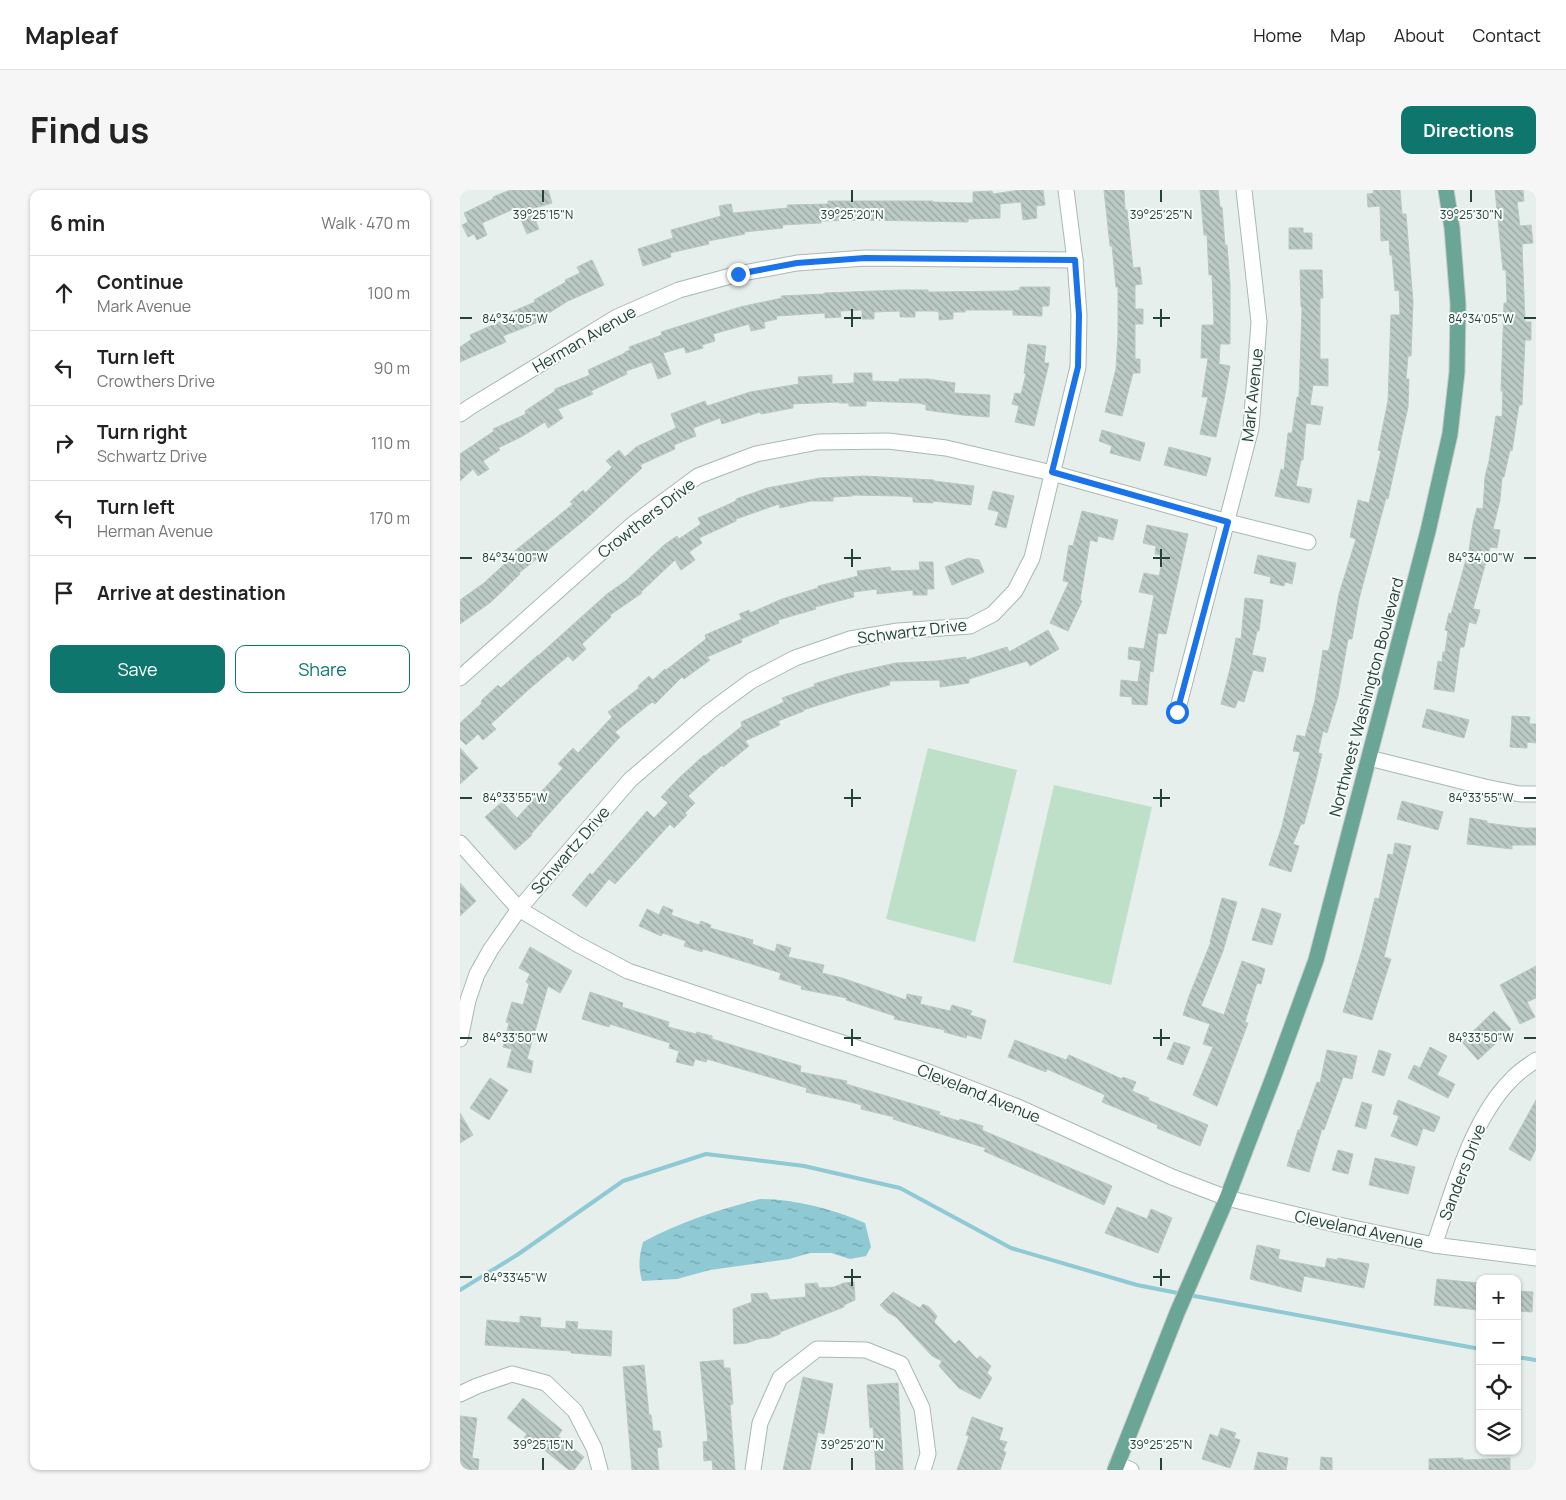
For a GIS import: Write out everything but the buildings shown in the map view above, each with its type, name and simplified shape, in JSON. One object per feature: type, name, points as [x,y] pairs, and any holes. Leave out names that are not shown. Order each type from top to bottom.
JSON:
[{"type":"main road","name":"Northwest Washington Boulevard","points":[[1121,1468],[1177,1314],[1227,1198],[1316,960],[1428,531],[1450,434],[1457,372],[1458,304],[1452,228],[1446,190]]},
{"type":"street","name":"Schwartz Drive","points":[[460,1039],[468,1000],[477,974],[490,949],[519,909],[630,780],[709,712],[751,680],[796,658],[850,639],[898,631],[970,626],[993,614],[1015,591],[1032,558],[1078,367],[1079,315],[1075,260],[1066,190]]},
{"type":"street","name":"Mark Avenue","points":[[1177,712],[1251,428],[1259,322],[1244,190]]},
{"type":"street","name":"Herman Avenue","points":[[460,414],[470,406],[617,317],[679,290],[738,274],[797,263],[865,258],[1075,260]]},
{"type":"street","name":"Crowthers Drive","points":[[460,678],[634,524],[698,476],[756,454],[818,442],[888,441],[946,448],[1052,472],[1228,522],[1308,542]]},
{"type":"street","points":[[1369,758],[1485,787],[1520,794],[1536,794]]},
{"type":"street","name":"Cleveland Avenue","points":[[460,843],[519,909],[577,944],[628,971],[923,1070],[1018,1107],[1172,1177],[1227,1198],[1334,1224],[1434,1245],[1536,1258]]},
{"type":"street","name":"Sanders Drive","points":[[1434,1245],[1470,1146],[1487,1111],[1512,1078],[1536,1060]]},
{"type":"street","points":[[753,1470],[760,1423],[780,1378],[817,1349],[866,1350],[902,1364],[922,1408],[928,1454],[922,1470]]},
{"type":"street","points":[[460,1394],[476,1386],[512,1374],[546,1383],[575,1411],[594,1448],[600,1470]]},
{"type":"green space","points":[[928,748],[1017,770],[975,942],[886,919]]},
{"type":"green space","points":[[1054,785],[1152,807],[1111,985],[1013,962]]},
{"type":"water","points":[[760,1199],[773,1199],[814,1206],[840,1213],[865,1223],[871,1247],[866,1256],[850,1259],[831,1253],[810,1253],[789,1259],[710,1270],[677,1279],[642,1281],[640,1262],[643,1242],[671,1228],[700,1217]]},
{"type":"waterway","points":[[460,1290],[517,1255],[623,1181],[706,1154],[804,1166],[900,1188],[1011,1248],[1137,1285],[1183,1294]]},
{"type":"waterway","points":[[1189,1295],[1476,1348]]},
{"type":"waterway","points":[[1521,1358],[1536,1360]]},
{"type":"route","points":[[738,274],[797,263],[865,258],[1075,260],[1079,315],[1078,367],[1052,472],[1228,522],[1177,712]]}]
